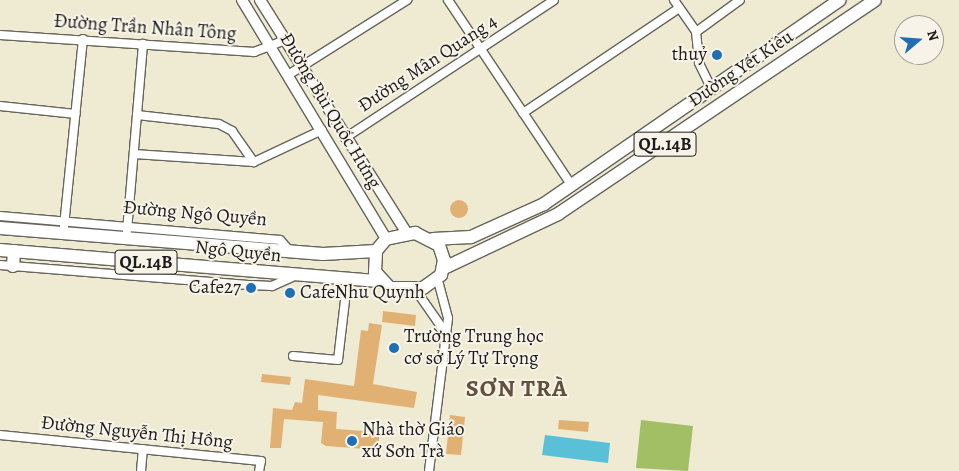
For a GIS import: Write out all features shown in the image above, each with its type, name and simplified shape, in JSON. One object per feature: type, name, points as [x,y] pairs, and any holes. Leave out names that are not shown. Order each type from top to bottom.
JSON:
[{"type":"highway","name":"Đường Yết Kiêu","points":[[433,239],[481,234],[515,221],[572,186],[840,0]]},
{"type":"highway","name":"Đường Yết Kiêu","points":[[440,274],[558,214],[875,0]]},
{"type":"highway","name":"Ngô Quyền","points":[[0,228],[64,228],[290,251],[376,251]]},
{"type":"highway","points":[[407,233],[433,239],[442,252],[440,274],[414,290],[390,288],[379,280],[376,251],[386,239],[407,233]]},
{"type":"highway","name":"Ngô Quyền","points":[[0,250],[292,277]]},
{"type":"highway","points":[[6,265],[14,251]]},
{"type":"highway","name":"QL.14B","points":[[292,277],[379,280]]},
{"type":"street","name":"Đường Bùi Quốc Hưng","points":[[242,0],[386,239]]},
{"type":"street","name":"Đường Bùi Quốc Hưng","points":[[260,0],[345,138],[407,233]]},
{"type":"street","points":[[288,75],[408,0]]},
{"type":"street","points":[[448,0],[572,186]]},
{"type":"street","name":"Đường Mân Quang 4","points":[[345,138],[554,0]]},
{"type":"street","points":[[674,0],[696,32],[698,63],[712,90]]},
{"type":"street","points":[[696,32],[740,0]]},
{"type":"street","points":[[523,113],[680,8]]},
{"type":"street","name":"Đường Trần Nhân Tông","points":[[0,35],[84,39],[254,52],[285,40]]},
{"type":"street","points":[[0,216],[64,228],[84,39]]},
{"type":"street","points":[[127,233],[142,44]]},
{"type":"street","points":[[0,106],[76,114]]},
{"type":"street","points":[[137,115],[219,124],[232,131],[254,162]]},
{"type":"street","points":[[134,154],[254,162],[322,130]]},
{"type":"street","points":[[6,265],[272,286],[292,277]]},
{"type":"street","points":[[429,471],[447,306],[440,274]]},
{"type":"street","points":[[414,290],[437,314],[445,332]]},
{"type":"street","points":[[293,356],[338,360],[346,292]]},
{"type":"street","name":"Đường Nguyễn Thị Hồng","points":[[0,435],[261,461],[259,471]]},
{"type":"street","points":[[141,471],[143,449]]},
{"type":"green space","points":[[641,420],[693,426],[688,471],[636,468]]},
{"type":"water","points":[[545,435],[610,443],[608,463],[542,455]]},
{"type":"building","points":[[459,200],[465,203],[468,209],[465,215],[459,218],[453,215],[450,209],[453,203]]},
{"type":"building","points":[[383,311],[416,315],[415,326],[382,322]]},
{"type":"building","points":[[369,323],[382,325],[373,384],[417,392],[414,408],[318,395],[318,410],[337,412],[336,429],[379,432],[379,450],[326,446],[321,443],[323,422],[284,419],[281,448],[270,448],[273,408],[292,410],[295,402],[302,403],[305,379],[354,386],[361,330],[368,331]]},
{"type":"building","points":[[262,374],[291,377],[290,385],[261,382]]},
{"type":"building","points":[[450,415],[465,417],[461,455],[446,454]]},
{"type":"building","points":[[559,420],[589,422],[588,432],[558,429]]},
{"type":"place","name":"thuỷ","points":[[717,55]]},
{"type":"place","name":"Cafe27","points":[[251,288]]},
{"type":"place","name":"CafeNhu Quynh","points":[[290,293]]},
{"type":"place","name":"Trường Trung học cơ sở Lý Tự Trọng","points":[[394,348]]},
{"type":"place","name":"Nhà thờ Giáo xứ Sơn Trà","points":[[352,441]]},
{"type":"district","name":"SƠN TRÀ","points":[[517,389]]}]
